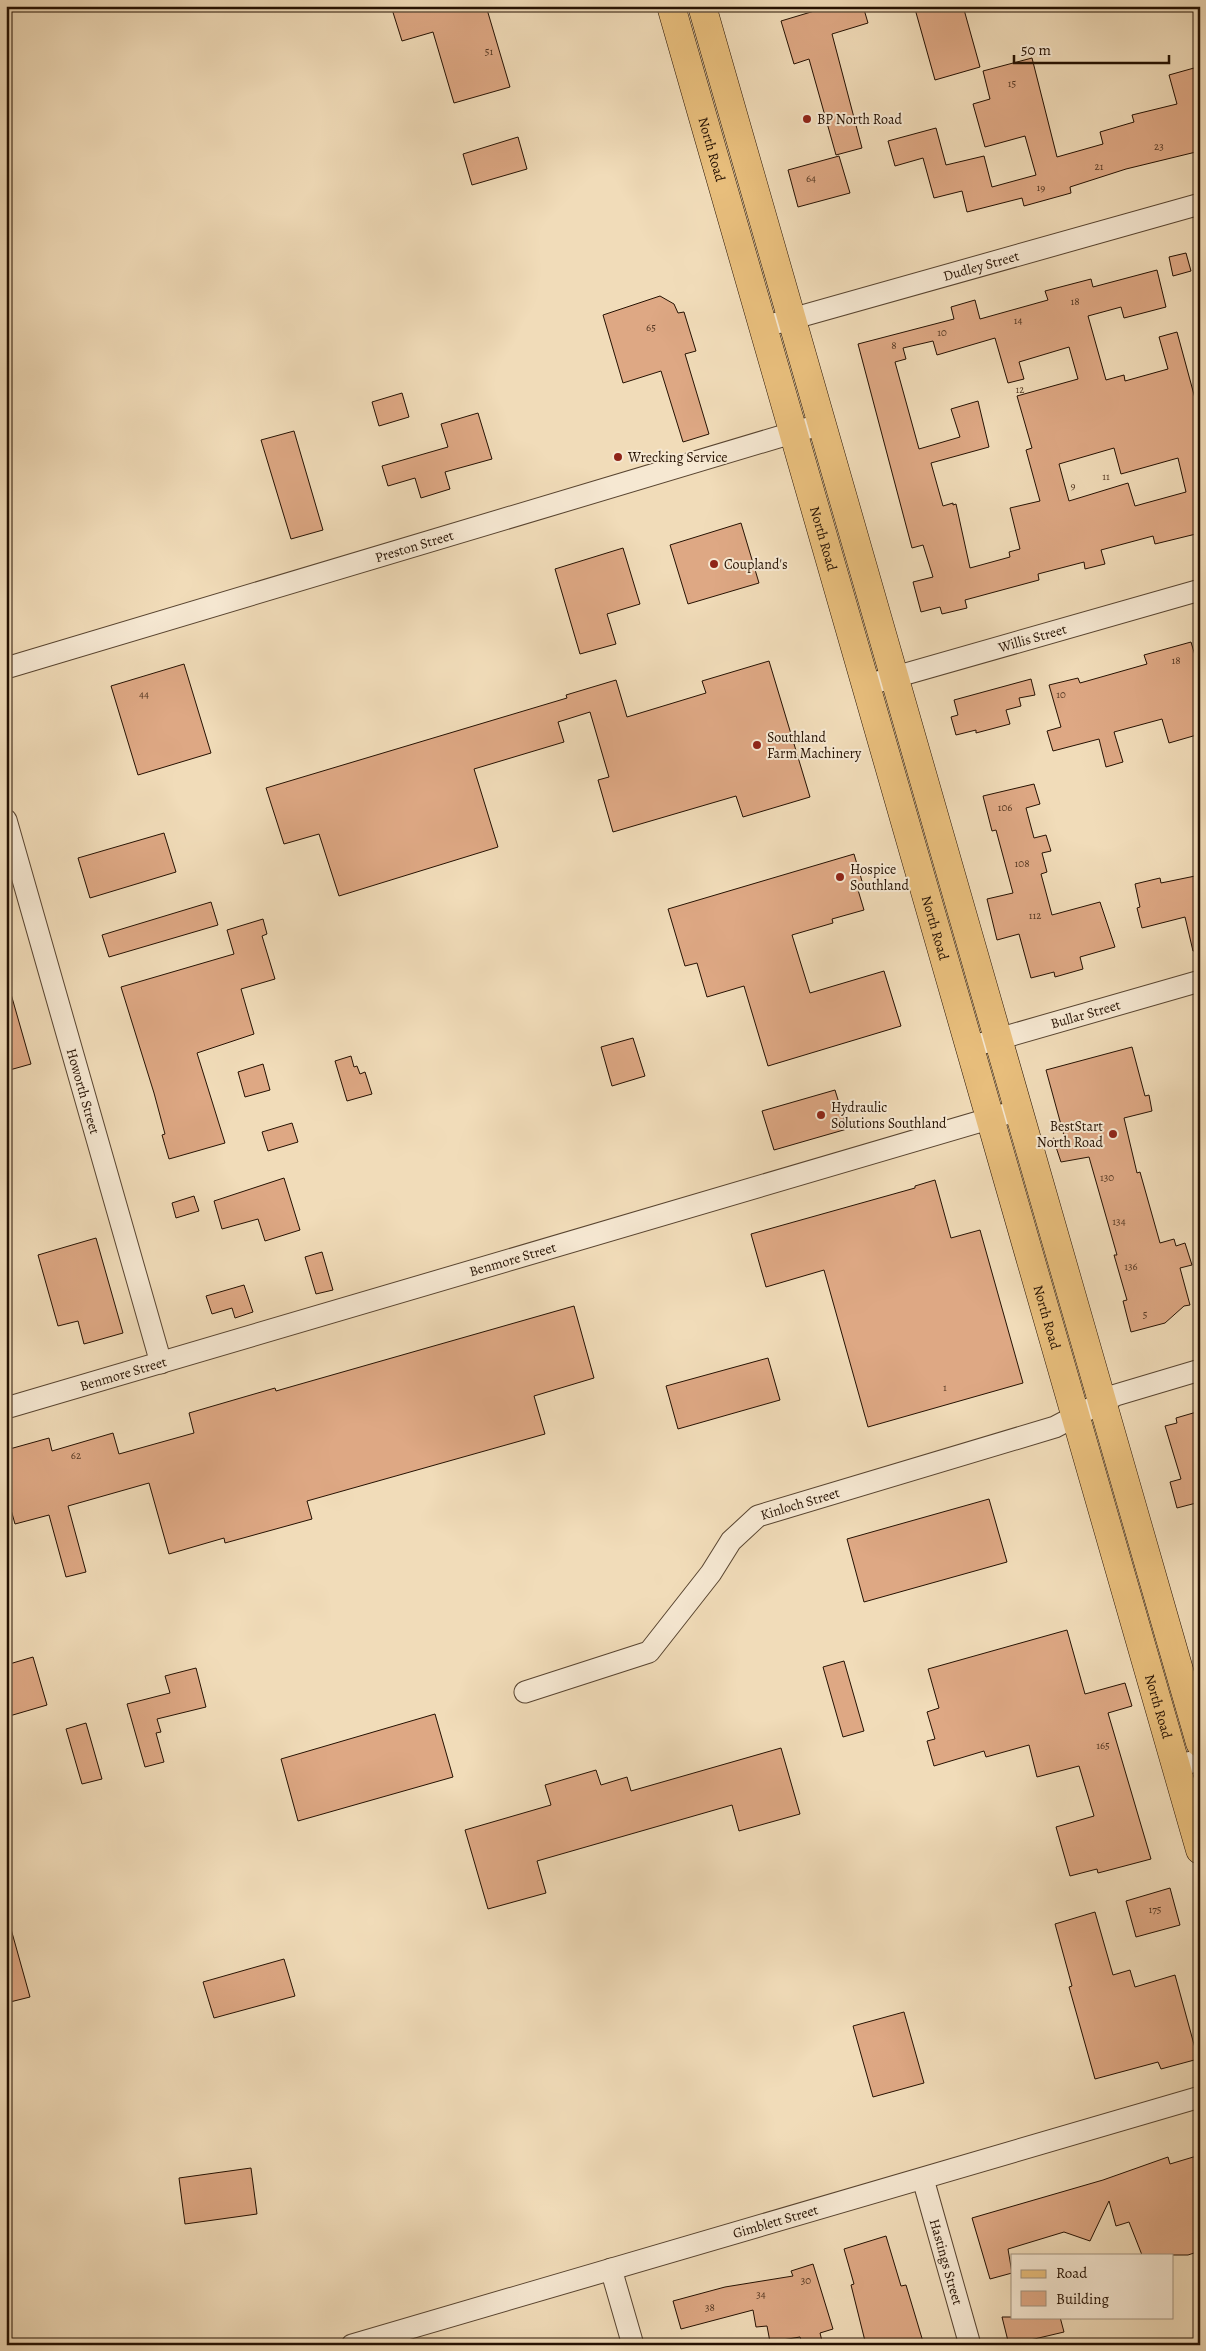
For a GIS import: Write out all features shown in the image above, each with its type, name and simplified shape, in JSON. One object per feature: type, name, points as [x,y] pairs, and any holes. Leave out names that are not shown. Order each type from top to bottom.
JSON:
[{"type":"main road","name":"North Road","points":[[671,6],[1076,1416],[1188,1763],[1200,1850]]},
{"type":"main road","name":"North Road","points":[[702,6],[1200,1743]]},
{"type":"street","name":"Dudley Street","points":[[764,327],[1200,204]]},
{"type":"street","name":"Preston Street","points":[[6,668],[822,424]]},
{"type":"street","name":"Willis Street","points":[[867,684],[1200,590]]},
{"type":"street","name":"Howorth Street","points":[[6,820],[161,1363]]},
{"type":"street","name":"Bullar Street","points":[[970,1047],[1200,981]]},
{"type":"street","name":"Benmore Street","points":[[6,1408],[1019,1110]]},
{"type":"street","name":"Kinloch Street","points":[[525,1692],[649,1652],[711,1573],[731,1541],[758,1516],[1055,1427],[1122,1393],[1200,1370]]},
{"type":"street","name":"Gimblett Street","points":[[352,2345],[1200,2097]]},
{"type":"street","name":"Hastings Street","points":[[923,2179],[970,2345]]},
{"type":"street","points":[[611,2269],[633,2345]]},
{"type":"building","points":[[391,6],[486,6],[510,87],[454,103],[433,32],[402,41]]},
{"type":"building","points":[[831,6],[863,6],[868,23],[832,34],[862,148],[836,155],[809,59],[794,64],[781,21]]},
{"type":"building","points":[[925,6],[963,6],[980,67],[935,80],[915,9]]},
{"type":"building","points":[[1032,58],[1057,157],[1103,144],[1100,132],[1134,122],[1132,115],[1177,104],[1169,75],[1194,68],[1200,92],[1200,151],[1126,169],[1070,187],[1071,193],[1024,206],[1022,198],[967,212],[962,191],[934,198],[923,158],[895,166],[888,141],[936,128],[946,165],[984,156],[992,187],[1036,175],[1025,136],[985,147],[973,104],[990,99],[983,71]]},
{"type":"building","points":[[518,137],[527,169],[472,185],[463,154]]},
{"type":"building","points":[[839,156],[850,193],[798,207],[788,170]]},
{"type":"building","points":[[1186,253],[1191,271],[1173,276],[1169,257]]},
{"type":"building","points":[[1157,270],[1166,307],[1124,318],[1121,307],[1088,316],[1106,380],[1124,375],[1125,381],[1168,369],[1159,337],[1177,332],[1196,402],[1200,401],[1200,533],[1155,544],[1153,536],[1101,550],[1105,564],[1085,569],[1084,562],[1038,574],[1039,580],[965,600],[967,608],[942,614],[940,607],[921,612],[913,582],[933,577],[923,545],[912,548],[858,344],[954,319],[951,307],[975,300],[980,319],[1048,300],[1045,291],[1091,279],[1093,287]],"holes":[[[995,338],[1008,383],[1024,379],[1019,362],[1069,347],[1078,379],[1017,396],[1032,448],[1026,450],[1040,501],[1010,508],[1020,549],[1009,552],[1010,557],[970,568],[956,504],[943,506],[931,463],[989,447],[978,401],[951,409],[960,437],[919,449],[895,362],[906,359],[903,348],[933,341],[937,355]],[[1114,448],[1121,474],[1178,458],[1186,492],[1135,506],[1128,483],[1069,501],[1059,464]]]},
{"type":"building","points":[[660,296],[674,304],[678,313],[684,312],[696,351],[685,354],[709,434],[683,442],[661,371],[623,383],[603,315]]},
{"type":"building","points":[[402,393],[409,417],[379,426],[372,402]]},
{"type":"building","points":[[478,413],[492,459],[445,472],[450,489],[421,498],[415,478],[388,486],[382,466],[448,447],[441,424]]},
{"type":"building","points":[[294,431],[323,530],[291,539],[261,440]]},
{"type":"building","name":"Coupland's","points":[[741,523],[759,583],[688,604],[670,545]]},
{"type":"building","points":[[623,548],[640,604],[607,614],[616,644],[580,654],[555,569]]},
{"type":"building","points":[[1191,642],[1200,672],[1200,734],[1169,743],[1162,719],[1114,732],[1123,762],[1106,767],[1099,739],[1053,751],[1047,731],[1061,727],[1049,685],[1078,678],[1080,683],[1147,664],[1144,655]]},
{"type":"building","points":[[769,661],[810,797],[743,817],[736,796],[613,832],[598,780],[609,777],[590,712],[558,722],[564,742],[474,769],[498,847],[339,896],[319,834],[284,844],[266,788],[567,698],[566,695],[616,680],[627,717],[706,693],[702,681]]},
{"type":"building","points":[[184,664],[211,753],[138,775],[111,686]]},
{"type":"building","points":[[1031,679],[1035,695],[1019,698],[1021,706],[1006,710],[1010,724],[976,733],[976,730],[956,735],[951,717],[958,715],[954,700]]},
{"type":"building","points":[[1034,784],[1040,804],[1026,808],[1034,838],[1046,835],[1051,851],[1042,853],[1047,872],[1041,874],[1052,915],[1100,902],[1115,947],[1080,957],[1083,969],[1055,977],[1054,972],[1031,978],[1019,934],[997,940],[987,899],[1013,893],[996,830],[992,831],[983,796]]},
{"type":"building","points":[[164,833],[176,872],[90,898],[78,858]]},
{"type":"building","points":[[854,854],[864,888],[858,890],[864,910],[832,919],[833,923],[792,935],[810,993],[884,971],[901,1026],[768,1066],[744,986],[707,997],[697,963],[685,966],[668,909]]},
{"type":"building","points":[[1200,875],[1200,950],[1193,951],[1185,917],[1142,928],[1137,908],[1140,907],[1135,884],[1160,878],[1161,883]]},
{"type":"building","points":[[211,902],[218,925],[109,957],[102,935]]},
{"type":"building","points":[[263,919],[267,934],[262,936],[275,979],[241,989],[254,1034],[197,1053],[225,1143],[169,1159],[162,1135],[165,1134],[154,1093],[121,987],[234,954],[227,930]]},
{"type":"building","points":[[11,994],[31,1064],[6,1071],[6,995]]},
{"type":"building","points":[[633,1038],[645,1076],[612,1086],[601,1047]]},
{"type":"building","points":[[1132,1047],[1145,1096],[1149,1095],[1152,1111],[1124,1118],[1137,1173],[1140,1172],[1160,1243],[1174,1239],[1176,1246],[1185,1243],[1192,1265],[1180,1268],[1190,1305],[1184,1306],[1165,1323],[1131,1332],[1123,1301],[1127,1300],[1114,1255],[1117,1255],[1089,1157],[1061,1162],[1053,1138],[1066,1143],[1046,1070]]},
{"type":"building","points":[[351,1056],[354,1067],[357,1066],[360,1074],[365,1072],[372,1094],[347,1101],[335,1061]]},
{"type":"building","points":[[263,1064],[270,1090],[245,1097],[238,1072]]},
{"type":"building","points":[[835,1090],[847,1129],[774,1150],[762,1111]]},
{"type":"building","points":[[292,1123],[298,1142],[268,1151],[262,1132]]},
{"type":"building","points":[[284,1178],[300,1230],[265,1241],[258,1219],[222,1229],[214,1201]]},
{"type":"building","points":[[935,1180],[951,1238],[980,1230],[1023,1383],[868,1427],[824,1270],[766,1287],[751,1234],[915,1188],[915,1186]]},
{"type":"building","points":[[194,1196],[199,1211],[176,1218],[172,1203]]},
{"type":"building","points":[[96,1238],[123,1333],[84,1344],[78,1321],[58,1326],[38,1255]]},
{"type":"building","points":[[322,1252],[333,1290],[316,1294],[305,1257]]},
{"type":"building","points":[[244,1285],[253,1312],[235,1318],[232,1308],[212,1314],[206,1296]]},
{"type":"building","points":[[574,1306],[594,1378],[534,1396],[545,1434],[307,1501],[312,1519],[225,1543],[224,1538],[169,1554],[149,1483],[68,1506],[86,1572],[66,1577],[49,1515],[15,1524],[6,1492],[6,1450],[49,1438],[52,1451],[113,1433],[119,1454],[194,1433],[189,1413],[275,1388],[276,1391]]},
{"type":"building","points":[[768,1358],[780,1400],[678,1429],[666,1386]]},
{"type":"building","points":[[1200,1411],[1200,1502],[1177,1508],[1170,1482],[1181,1479],[1165,1426],[1177,1423],[1176,1418]]},
{"type":"building","points":[[989,1499],[1007,1562],[864,1602],[847,1539]]},
{"type":"building","points":[[1067,1630],[1085,1694],[1125,1683],[1132,1706],[1108,1713],[1151,1859],[1098,1873],[1097,1869],[1070,1876],[1056,1827],[1094,1816],[1079,1766],[1037,1777],[1029,1745],[986,1757],[984,1751],[934,1766],[927,1741],[935,1739],[927,1712],[939,1708],[928,1669]]},
{"type":"building","points":[[33,1657],[47,1705],[6,1717],[6,1665]]},
{"type":"building","points":[[844,1661],[864,1731],[843,1737],[823,1667]]},
{"type":"building","points":[[196,1668],[206,1707],[157,1719],[161,1732],[156,1733],[164,1762],[145,1767],[127,1704],[170,1693],[165,1676]]},
{"type":"building","points":[[435,1714],[453,1777],[298,1821],[281,1759]]},
{"type":"building","points":[[86,1723],[102,1779],[82,1784],[66,1729]]},
{"type":"building","points":[[781,1748],[800,1814],[739,1831],[732,1805],[537,1861],[546,1893],[488,1909],[465,1830],[551,1805],[545,1785],[596,1770],[601,1785],[627,1777],[631,1791]]},
{"type":"building","points":[[1170,1888],[1180,1925],[1136,1937],[1126,1901]]},
{"type":"building","points":[[1095,1912],[1113,1975],[1130,1970],[1135,1987],[1175,1975],[1198,2059],[1161,2069],[1158,2062],[1095,2079],[1069,1987],[1072,1986],[1055,1924]]},
{"type":"building","points":[[6,1929],[11,1929],[30,1997],[6,2003]]},
{"type":"building","points":[[284,1959],[295,1996],[214,2018],[203,1982]]},
{"type":"building","points":[[904,2012],[924,2083],[873,2097],[853,2026]]},
{"type":"building","points":[[1200,2155],[1200,2251],[1188,2255],[1142,2254],[1129,2222],[1116,2226],[1109,2201],[1090,2241],[1064,2232],[1008,2249],[1011,2273],[990,2279],[972,2218],[1103,2180],[1168,2157],[1170,2164]]},
{"type":"building","points":[[251,2168],[257,2214],[185,2224],[179,2178]]},
{"type":"building","points":[[886,2236],[901,2286],[906,2285],[924,2345],[866,2345],[851,2285],[854,2284],[844,2249]]},
{"type":"building","points":[[813,2264],[833,2329],[820,2333],[823,2345],[803,2345],[800,2337],[770,2342],[767,2326],[756,2327],[753,2310],[681,2329],[673,2301],[725,2287],[793,2276],[791,2271]]},
{"type":"building","points":[[1002,2317],[1060,2318],[1064,2332],[1009,2345]]},
{"type":"place","name":"BP North Road","points":[[807,119]]},
{"type":"place","name":"Wrecking Service","points":[[618,457]]},
{"type":"place","name":"Coupland's","points":[[714,564]]},
{"type":"place","name":"Southland Farm Machinery","points":[[757,745]]},
{"type":"place","name":"Hospice Southland","points":[[840,877]]},
{"type":"place","name":"Hydraulic Solutions Southland","points":[[821,1115]]},
{"type":"place","name":"BestStart North Road","points":[[1113,1134]]}]
